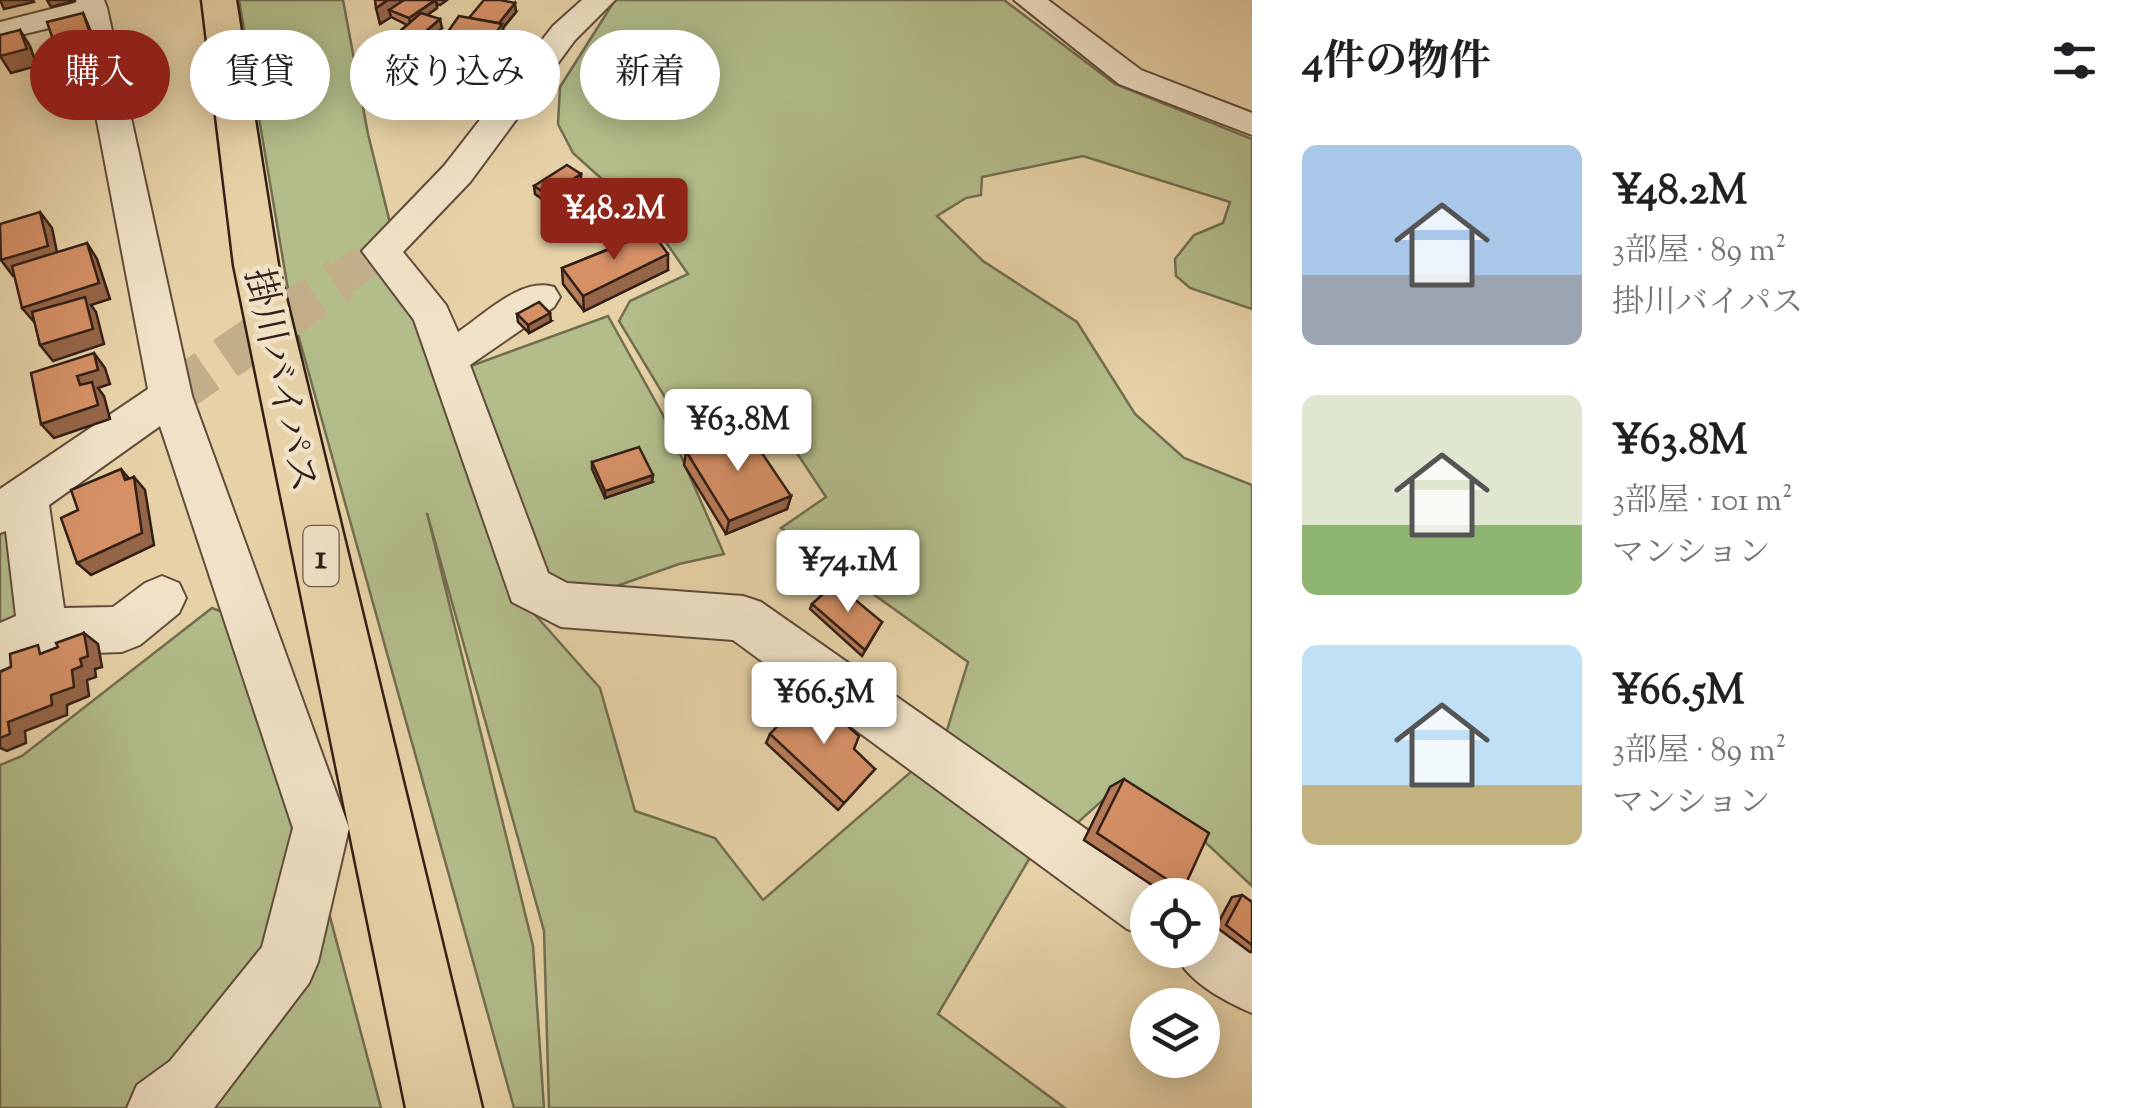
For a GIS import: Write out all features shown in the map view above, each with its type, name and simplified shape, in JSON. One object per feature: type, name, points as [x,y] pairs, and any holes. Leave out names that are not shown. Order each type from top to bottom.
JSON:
[{"type":"highway","name":"掛川バイパス","points":[[219,0],[256,265],[444,1108]]},
{"type":"street","points":[[1030,0],[1130,77],[1252,124]]},
{"type":"street","points":[[0,31],[91,4],[172,396],[321,828],[288,962],[193,1084],[160,1108]]},
{"type":"street","points":[[582,4],[457,174],[381,251],[432,314],[529,587],[562,605],[743,618],[1130,895]]},
{"type":"street","points":[[448,359],[540,297]]},
{"type":"street","points":[[17,640],[41,620],[13,505],[172,396]]},
{"type":"street","points":[[17,640],[122,629],[162,598]]},
{"type":"street","points":[[1220,960],[1252,982]]},
{"type":"green space","points":[[239,0],[343,0],[350,38],[350,120],[365,120],[393,235],[364,258],[365,266],[379,255],[421,318],[516,593],[600,688],[635,811],[715,838],[763,900],[920,764],[1035,849],[938,1014],[1065,1108],[549,1108],[544,931],[427,513],[533,946],[544,1108],[514,1108],[292,313],[259,120],[330,120],[330,30],[244,30]]},
{"type":"green space","points":[[615,0],[1004,0],[1115,84],[1252,139],[1252,309],[1190,288],[1176,276],[1175,259],[1194,235],[1223,223],[1230,202],[1083,156],[982,177],[981,195],[966,198],[937,216],[983,261],[1077,322],[1135,414],[1184,458],[1252,485],[1252,886],[1186,824],[1125,780],[1074,826],[943,743],[968,662],[781,528],[826,497],[755,390],[678,419],[619,321],[630,301],[688,274],[656,228],[573,153],[558,124],[560,87],[580,55],[580,120],[720,120],[720,30],[596,30]]},
{"type":"green space","points":[[608,316],[663,415],[724,554],[679,564],[577,600],[534,564],[468,367]]},
{"type":"green space","points":[[9,526],[24,639],[0,646],[0,532]]},
{"type":"green space","points":[[212,608],[225,613],[302,812],[381,1108],[0,1108],[0,765],[22,756]]},
{"type":"building","points":[[404,0],[435,0],[409,18],[389,10]]},
{"type":"building","points":[[484,0],[515,3],[499,23],[469,18]]},
{"type":"building","points":[[83,13],[89,30],[50,30],[47,22]]},
{"type":"building","points":[[421,13],[440,19],[427,30],[401,30]]},
{"type":"building","points":[[459,16],[502,24],[498,30],[449,30]]},
{"type":"building","points":[[20,30],[27,49],[0,56],[0,35]]},
{"type":"building","points":[[567,165],[581,174],[548,195],[534,186]]},
{"type":"building","points":[[615,181],[657,210],[629,228],[588,198]]},
{"type":"building","points":[[40,212],[48,246],[1,260],[0,224]]},
{"type":"building","points":[[652,232],[668,254],[583,296],[562,268]]},
{"type":"building","points":[[87,243],[99,283],[22,308],[12,266]]},
{"type":"building","points":[[85,297],[93,329],[40,345],[32,312]]},
{"type":"building","points":[[539,302],[550,313],[528,325],[517,314]]},
{"type":"building","points":[[94,353],[98,370],[77,376],[80,385],[92,382],[98,405],[41,424],[31,373]]},
{"type":"building","points":[[745,428],[791,496],[729,521],[686,451]]},
{"type":"building","points":[[639,447],[653,475],[605,491],[592,462]]},
{"type":"building","points":[[121,469],[125,480],[134,477],[142,533],[77,563],[61,518],[78,510],[71,490]]},
{"type":"building","points":[[835,583],[882,622],[865,650],[812,604]]},
{"type":"building","points":[[84,633],[88,656],[80,659],[82,666],[72,670],[74,687],[51,695],[52,705],[8,722],[10,734],[0,738],[0,672],[11,667],[10,654],[38,645],[40,654],[58,647],[56,643]]},
{"type":"building","points":[[810,692],[859,736],[854,749],[875,769],[844,803],[770,734]]},
{"type":"building","points":[[1124,779],[1209,833],[1188,878],[1165,878],[1097,833]]},
{"type":"building","points":[[1242,895],[1252,902],[1252,945],[1226,925]]},
{"type":"tunnel","points":[[339,280],[381,251]]},
{"type":"tunnel","points":[[171,396],[342,278]]}]
